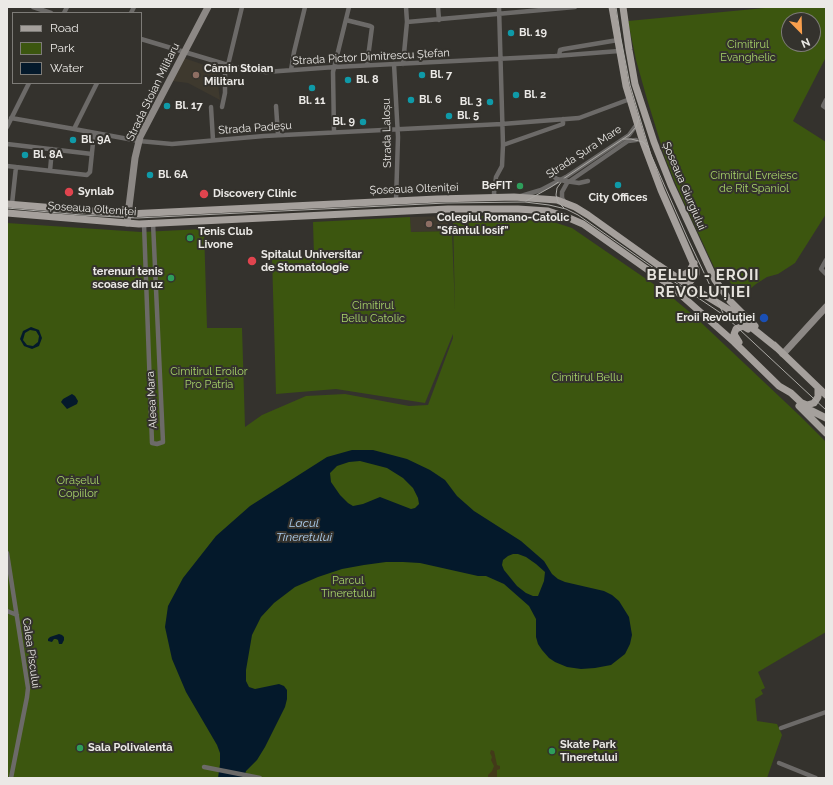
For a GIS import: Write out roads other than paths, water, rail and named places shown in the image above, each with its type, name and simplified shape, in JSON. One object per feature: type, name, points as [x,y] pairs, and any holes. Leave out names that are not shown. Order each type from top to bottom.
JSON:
[{"type":"main road","name":"Șoseaua Giurgiului","points":[[612,7],[619,51],[630,99],[643,142],[661,190],[694,263]]},
{"type":"main road","name":"Șoseaua Giurgiului","points":[[623,7],[630,61],[639,96],[658,154],[676,197],[718,286],[730,301],[777,348]]},
{"type":"main road","name":"Șoseaua Olteniței","points":[[10,204],[128,214],[396,201],[514,197],[546,198],[576,207],[676,277],[731,311],[777,348]]},
{"type":"main road","name":"Șoseaua Olteniței","points":[[7,213],[144,224],[429,210],[538,210],[557,214],[580,222],[681,293],[751,357]]},
{"type":"main road","points":[[676,277],[689,272],[694,263]]},
{"type":"main road","points":[[681,293],[696,274],[694,263]]},
{"type":"main road","points":[[802,403],[807,405],[814,403],[818,397],[823,394],[777,348],[762,340],[743,326],[740,326],[734,331],[735,337],[751,357],[826,433]]},
{"type":"main road","points":[[779,386],[791,392],[812,411],[826,418]]},
{"type":"street","points":[[33,7],[48,12]]},
{"type":"street","name":"Strada Stoian Militaru","points":[[127,223],[138,141],[208,7]]},
{"type":"street","points":[[222,107],[225,74],[242,7]]},
{"type":"street","points":[[291,70],[305,7]]},
{"type":"street","points":[[334,132],[333,75],[349,7]]},
{"type":"street","points":[[403,64],[407,22],[406,7]]},
{"type":"street","points":[[438,7],[439,20]]},
{"type":"street","points":[[495,198],[494,193],[496,177],[502,166],[503,146],[498,7]]},
{"type":"street","points":[[407,22],[575,7]]},
{"type":"street","points":[[346,20],[370,26],[372,28],[367,65]]},
{"type":"street","name":"Strada Pictor Dimitrescu Ștefan","points":[[142,39],[184,53],[228,65],[258,71],[559,56],[619,51]]},
{"type":"street","points":[[559,56],[560,50],[564,48],[618,40]]},
{"type":"street","name":"Strada Laloșu","points":[[394,64],[397,129],[396,201]]},
{"type":"street","points":[[7,127],[28,84]]},
{"type":"street","points":[[74,128],[96,84]]},
{"type":"street","name":"Strada Padeșu","points":[[11,118],[74,128],[138,141],[172,144],[278,135],[563,120],[579,118],[630,99]]},
{"type":"street","points":[[825,107],[826,100]]},
{"type":"street","points":[[276,106],[278,135]]},
{"type":"street","points":[[211,108],[213,140]]},
{"type":"street","name":"Strada Padeșu","points":[[503,146],[563,124],[563,120]]},
{"type":"street","name":"Strada Șura Mare","points":[[514,197],[541,190],[566,177],[623,139],[632,132],[638,124]]},
{"type":"street","points":[[7,166],[84,175],[88,174],[90,172],[94,133]]},
{"type":"street","points":[[623,139],[643,142]]},
{"type":"street","name":"Strada Șura Mare","points":[[565,203],[562,198],[562,192],[567,183],[628,141],[636,140]]},
{"type":"street","points":[[7,144],[92,154]]},
{"type":"street","points":[[50,171],[52,149]]},
{"type":"street","points":[[10,204],[16,167]]},
{"type":"street","points":[[549,173],[557,179],[565,181],[579,183],[588,181]]},
{"type":"street","name":"Aleea Mara","points":[[144,224],[152,443],[157,444],[163,442],[153,223]]},
{"type":"street","points":[[826,260],[821,269],[826,274]]},
{"type":"street","points":[[783,354],[826,307]]},
{"type":"street","name":"Calea Piscului","points":[[7,553],[28,692],[11,778]]},
{"type":"street","points":[[7,611],[17,615]]},
{"type":"street","points":[[781,728],[826,712]]},
{"type":"street","points":[[779,763],[816,778]]},
{"type":"street","points":[[204,767],[260,778]]},
{"type":"water","points":[[31,327],[39,330],[42,338],[39,346],[32,349],[24,346],[20,339],[23,331]],"holes":[[[30,330],[36,331],[39,336],[38,342],[33,346],[27,345],[23,340],[25,333]]]},
{"type":"water","points":[[72,394],[78,401],[77,404],[67,409],[61,402],[63,399]]},
{"type":"water","name":"Lacul Tineretului","points":[[352,450],[373,450],[407,459],[430,470],[445,480],[457,496],[474,511],[521,541],[544,561],[552,574],[558,579],[604,591],[619,601],[629,617],[632,635],[630,644],[625,654],[611,665],[595,668],[581,669],[567,667],[555,662],[549,658],[538,644],[536,637],[536,619],[529,606],[504,584],[486,576],[478,576],[420,563],[403,562],[386,562],[342,569],[295,587],[274,603],[261,617],[252,635],[246,670],[246,681],[249,687],[255,689],[279,684],[284,686],[287,690],[285,707],[265,747],[257,760],[246,771],[244,778],[218,778],[220,753],[217,745],[186,692],[172,659],[165,627],[168,606],[183,578],[216,536],[250,506],[327,457]],"holes":[[[360,461],[387,468],[403,478],[413,488],[419,504],[415,508],[411,509],[380,497],[363,504],[353,506],[348,503],[331,482],[330,473],[337,466],[349,462]],[[513,554],[526,557],[545,572],[544,581],[538,596],[533,596],[526,593],[517,586],[504,570],[502,565],[503,560]]]},
{"type":"water","points":[[59,634],[64,637],[62,644],[59,644],[58,640],[56,639],[52,642],[48,641],[50,637]]},
{"type":"tram line","points":[[616,7],[630,85],[651,155],[723,313]]},
{"type":"tram line","points":[[526,201],[551,187],[629,135],[636,127],[639,117]]},
{"type":"tram line","points":[[623,139],[643,142],[649,148]]},
{"type":"tram line","points":[[562,181],[557,188],[556,195],[558,202],[564,208]]},
{"type":"tram line","points":[[7,208],[81,215],[137,218],[446,203],[525,202],[566,209],[578,215],[725,316],[826,410]]},
{"type":"place","name":"Bl. 19","points":[[511,33]]},
{"type":"place","name":"Cămin Stoian Militaru","points":[[196,75]]},
{"type":"place","name":"Bl. 7","points":[[422,75]]},
{"type":"place","name":"Bl. 8","points":[[348,80]]},
{"type":"place","name":"Bl. 11","points":[[312,88]]},
{"type":"place","name":"Bl. 2","points":[[516,95]]},
{"type":"place","name":"Bl. 6","points":[[411,100]]},
{"type":"place","name":"Bl. 3","points":[[490,102]]},
{"type":"place","name":"Bl. 17","points":[[167,106]]},
{"type":"place","name":"Bl. 5","points":[[449,116]]},
{"type":"place","name":"Bl. 9","points":[[363,122]]},
{"type":"place","name":"Bl. 9A","points":[[73,140]]},
{"type":"place","name":"Bl. 8A","points":[[25,155]]},
{"type":"place","name":"Bl. 6A","points":[[150,175]]},
{"type":"place","name":"City Offices","points":[[618,185]]},
{"type":"place","name":"BeFIT","points":[[520,186]]},
{"type":"place","name":"Synlab","points":[[69,192]]},
{"type":"place","name":"Discovery Clinic","points":[[204,194]]},
{"type":"place","name":"Colegiul Romano-Catolic \"Sfântul Iosif\"","points":[[429,224]]},
{"type":"place","name":"Tenis Club Livone","points":[[190,238]]},
{"type":"place","name":"Spitalul Universitar de Stomatologie","points":[[252,261]]},
{"type":"place","name":"terenuri tenis scoase din uz","points":[[171,278]]},
{"type":"place","name":"Eroii Revoluției","points":[[764,318]]},
{"type":"place","name":"Sala Polivalentă","points":[[80,748]]},
{"type":"place","name":"Skate Park Tineretului","points":[[552,751]]},
{"type":"district","name":"BELLU - EROII REVOLUȚIEI","points":[[703,284]]},
{"type":"park label","name":"Cimitirul Evanghelic","points":[[748,51]]},
{"type":"park label","name":"Cimitirul Evreiesc de Rit Spaniol","points":[[754,182]]},
{"type":"park label","name":"Cimitirul Bellu Catolic","points":[[373,312]]},
{"type":"park label","name":"Cimitirul Eroilor Pro Patria","points":[[209,378]]},
{"type":"park label","name":"Cimitirul Bellu","points":[[587,378]]},
{"type":"park label","name":"Orășelul Copiilor","points":[[78,487]]},
{"type":"park label","name":"Parcul Tineretului","points":[[348,587]]}]
